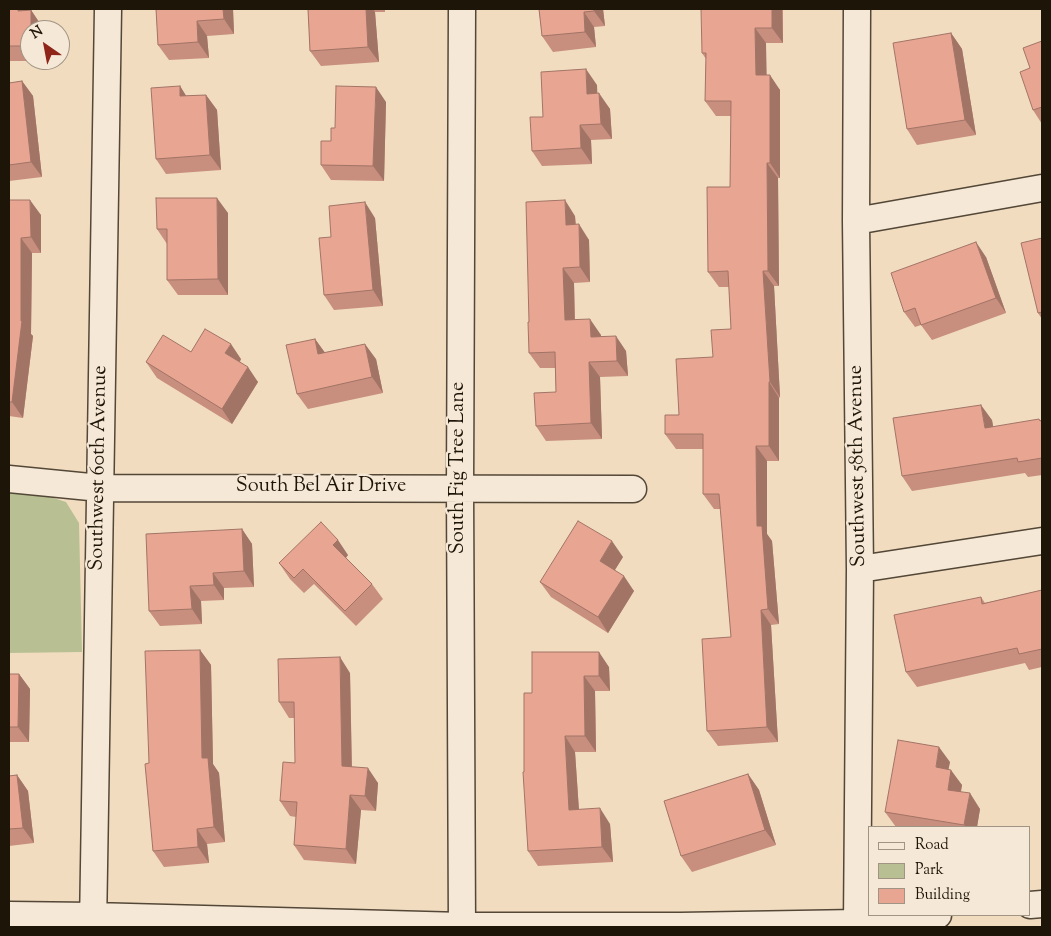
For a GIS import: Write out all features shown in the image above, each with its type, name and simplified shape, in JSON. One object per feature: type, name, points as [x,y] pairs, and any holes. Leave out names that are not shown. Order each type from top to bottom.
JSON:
[{"type":"street","name":"Southwest 60th Avenue","points":[[93,922],[108,9]]},
{"type":"street","name":"South Fig Tree Lane","points":[[462,9],[460,488],[462,926]]},
{"type":"street","name":"Southwest 58th Avenue","points":[[857,9],[856,221],[860,569],[857,923]]},
{"type":"street","points":[[856,221],[1042,188]]},
{"type":"street","name":"South Bel Air Drive","points":[[9,479],[100,488],[633,489]]},
{"type":"street","points":[[860,569],[1042,540]]},
{"type":"street","points":[[9,915],[93,922],[462,926],[680,926],[857,923],[928,916]]},
{"type":"green space","points":[[9,489],[38,493],[66,502],[79,523],[82,652],[9,653]]},
{"type":"building","points":[[9,9],[18,9],[18,11],[31,10],[31,20],[20,20],[20,46],[9,46]]},
{"type":"building","points":[[156,9],[223,9],[224,19],[197,21],[198,42],[158,45]]},
{"type":"building","points":[[308,9],[366,9],[368,47],[310,51]]},
{"type":"building","points":[[539,9],[594,9],[594,11],[584,12],[585,32],[542,36]]},
{"type":"building","points":[[701,9],[772,9],[772,28],[755,28],[756,75],[770,75],[770,163],[767,163],[768,271],[763,271],[770,382],[769,446],[756,446],[757,526],[762,526],[768,609],[761,610],[767,727],[707,731],[702,639],[731,637],[719,494],[703,494],[703,434],[665,434],[665,415],[679,415],[676,359],[713,357],[711,330],[731,329],[728,271],[708,272],[707,187],[730,187],[731,101],[705,101],[706,53],[702,53]]},
{"type":"building","points":[[951,33],[965,120],[907,129],[893,43]]},
{"type":"building","points":[[1042,41],[1042,107],[1033,110],[1020,72],[1030,68],[1023,48]]},
{"type":"building","points":[[586,69],[587,94],[599,93],[601,124],[580,125],[581,148],[532,151],[530,117],[543,117],[541,72]]},
{"type":"building","points":[[22,81],[31,162],[9,165],[9,83]]},
{"type":"building","points":[[180,86],[180,96],[206,95],[210,155],[156,159],[151,88]]},
{"type":"building","points":[[336,86],[376,87],[373,166],[321,165],[321,141],[331,141],[331,128],[335,128]]},
{"type":"building","points":[[156,198],[217,198],[218,279],[167,280],[167,229],[157,229]]},
{"type":"building","points":[[9,200],[30,200],[31,237],[21,238],[22,321],[12,402],[9,402]]},
{"type":"building","points":[[565,200],[566,225],[579,224],[580,267],[563,268],[565,320],[590,319],[591,337],[616,336],[617,361],[589,362],[591,423],[536,426],[534,393],[556,392],[555,352],[529,353],[526,202]]},
{"type":"building","points":[[365,202],[373,290],[324,295],[319,238],[331,237],[329,206]]},
{"type":"building","points":[[1042,238],[1042,312],[1038,313],[1021,243]]},
{"type":"building","points":[[976,242],[996,298],[921,325],[915,308],[904,312],[891,273]]},
{"type":"building","points":[[205,329],[231,344],[225,353],[248,367],[222,409],[146,362],[163,335],[191,352]]},
{"type":"building","points":[[315,339],[318,354],[365,344],[372,377],[297,394],[286,345]]},
{"type":"building","points":[[981,405],[985,428],[1042,420],[1042,458],[1018,462],[1017,458],[902,476],[893,418]]},
{"type":"building","points":[[578,521],[612,541],[600,561],[624,576],[598,617],[540,582]]},
{"type":"building","points":[[321,522],[338,540],[333,545],[372,584],[345,611],[303,569],[294,578],[279,563]]},
{"type":"building","points":[[242,529],[244,571],[213,573],[214,585],[190,586],[192,609],[149,611],[146,534]]},
{"type":"building","points":[[1042,590],[1042,649],[1019,654],[1017,648],[906,672],[894,615],[981,597],[982,604]]},
{"type":"building","points":[[200,650],[202,758],[208,758],[214,827],[197,829],[198,847],[153,851],[145,764],[149,763],[145,651]]},
{"type":"building","points":[[532,652],[599,652],[599,676],[584,676],[585,736],[565,736],[569,810],[600,808],[602,847],[528,851],[523,772],[524,693],[532,693]]},
{"type":"building","points":[[340,657],[342,766],[368,768],[365,796],[350,795],[346,849],[294,845],[297,802],[280,801],[283,762],[295,763],[294,702],[279,702],[278,659]]},
{"type":"building","points":[[9,674],[19,674],[18,727],[9,727]]},
{"type":"building","points":[[898,740],[939,747],[936,767],[951,770],[948,790],[970,793],[964,825],[885,812]]},
{"type":"building","points":[[748,774],[765,830],[681,856],[664,801]]},
{"type":"building","points":[[17,775],[23,828],[9,829],[9,776]]}]
